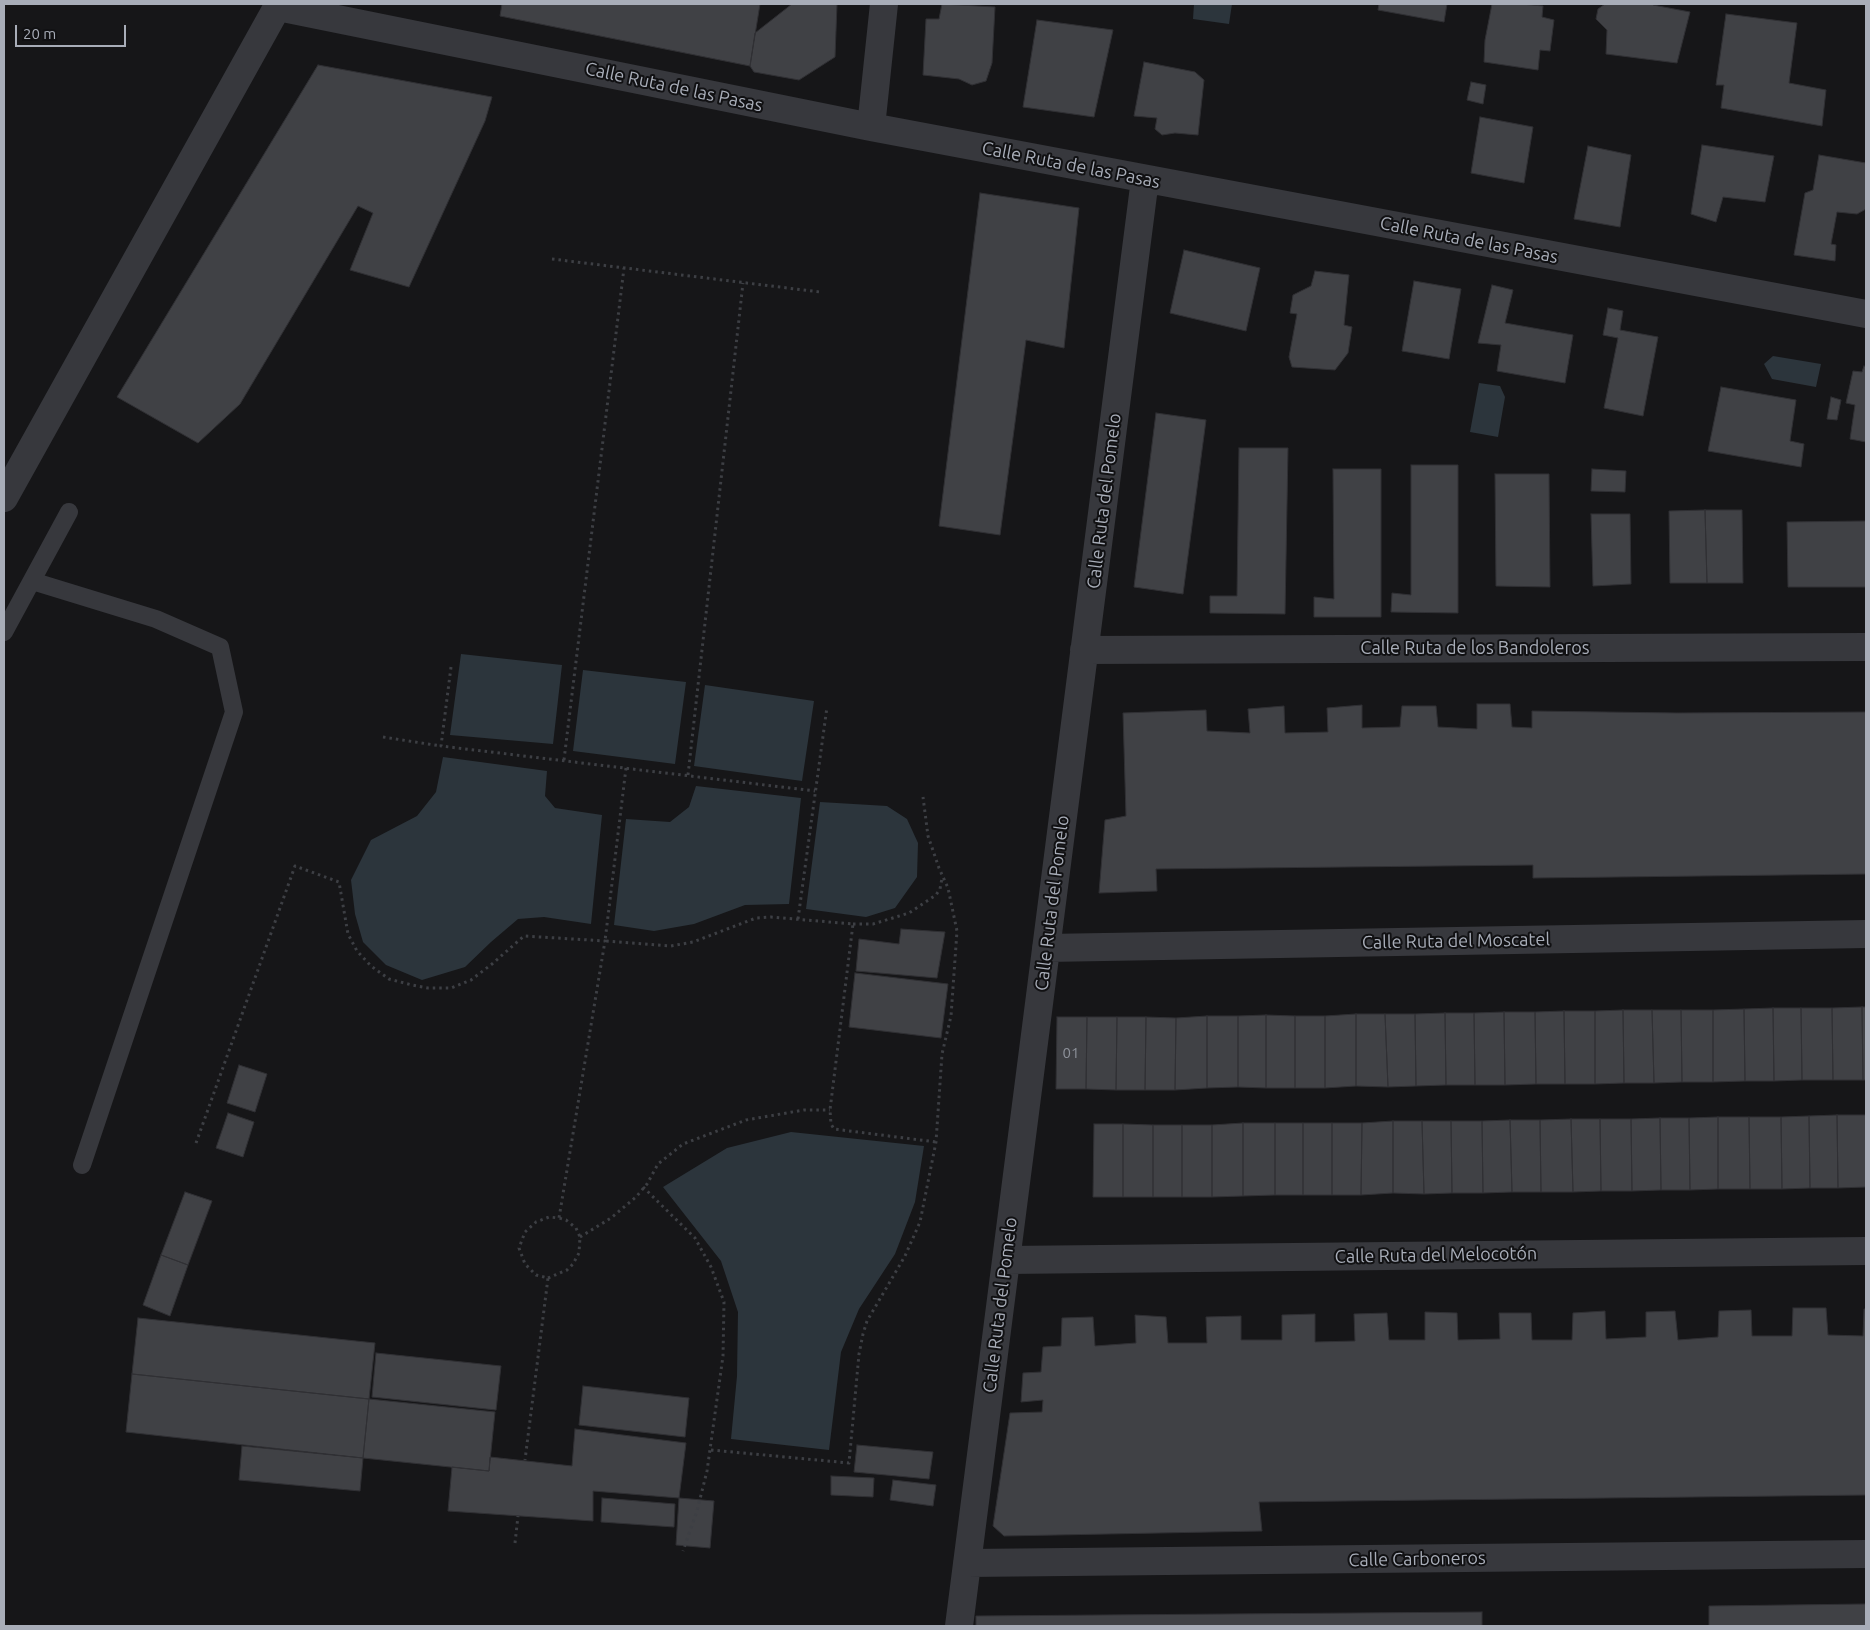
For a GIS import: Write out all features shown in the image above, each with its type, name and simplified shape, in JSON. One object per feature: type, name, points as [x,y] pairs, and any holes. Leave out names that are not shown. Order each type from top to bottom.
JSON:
[{"type":"street","points":[[871,127],[884,4]]},
{"type":"street","points":[[4,498],[278,5]]},
{"type":"street","name":"Calle Ruta de las Pasas","points":[[278,5],[871,127],[1866,314]]},
{"type":"street","name":"Calle Ruta del Pomelo","points":[[959,1626],[1145,180]]},
{"type":"street","name":"Calle Ruta de los Bandoleros","points":[[1084,650],[1866,646]]},
{"type":"street","name":"Calle Ruta del Moscatel","points":[[1046,948],[1866,934]]},
{"type":"street","name":"Calle Ruta del Melocotón","points":[[1006,1260],[1866,1251]]},
{"type":"street","name":"Calle Carboneros","points":[[967,1564],[1866,1554]]},
{"type":"lane","points":[[4,632],[69,512]]},
{"type":"lane","points":[[32,581],[156,619],[220,647],[234,712],[82,1165]]},
{"type":"path","points":[[552,259],[820,292]]},
{"type":"path","points":[[564,760],[624,268]]},
{"type":"path","points":[[688,775],[743,283]]},
{"type":"path","points":[[441,746],[451,667]]},
{"type":"path","points":[[798,919],[827,707]]},
{"type":"path","points":[[383,737],[441,746],[815,791]]},
{"type":"path","points":[[558,1218],[605,941],[626,768]]},
{"type":"path","points":[[711,1450],[848,1463],[859,1354],[863,1334],[867,1321],[913,1240],[920,1222],[936,1142],[942,1054],[951,1016],[957,931],[948,888],[928,836],[923,797]]},
{"type":"path","points":[[196,1143],[295,866],[339,882],[348,934],[357,951],[371,966],[389,979],[428,988],[451,988],[471,980],[524,936],[671,946],[694,942],[756,918],[771,917],[873,924],[909,913],[936,895],[940,889],[942,876]]},
{"type":"path","points":[[853,924],[830,1110],[830,1124],[834,1129],[936,1142]]},
{"type":"path","points":[[580,1237],[611,1218],[636,1197],[658,1164],[683,1144],[746,1120],[804,1110],[830,1110]]},
{"type":"path","points":[[643,1187],[695,1238],[711,1267],[724,1302],[723,1356],[711,1450],[697,1511],[683,1551]]},
{"type":"path","points":[[549,1217],[558,1218],[572,1224],[580,1237],[579,1253],[573,1264],[562,1273],[548,1278],[536,1275],[525,1264],[519,1248],[524,1232],[536,1222],[549,1217]]},
{"type":"path","points":[[525,1460],[548,1278]]},
{"type":"path","points":[[515,1543],[518,1516]]},
{"type":"shaded area","points":[[1194,4],[1232,4],[1229,24],[1193,19]]},
{"type":"shaded area","points":[[1773,356],[1821,364],[1816,387],[1772,379],[1764,364]]},
{"type":"shaded area","points":[[1479,383],[1500,386],[1505,397],[1498,437],[1470,432]]},
{"type":"shaded area","points":[[461,654],[562,665],[553,744],[450,735]]},
{"type":"shaded area","points":[[583,670],[686,682],[675,764],[573,751]]},
{"type":"shaded area","points":[[705,685],[814,701],[802,781],[694,766]]},
{"type":"shaded area","points":[[443,757],[547,771],[545,796],[555,808],[602,815],[591,924],[544,917],[518,919],[465,967],[422,980],[386,965],[363,942],[355,914],[351,880],[371,840],[417,816],[436,792]]},
{"type":"shaded area","points":[[696,786],[801,798],[789,904],[745,905],[694,924],[654,931],[614,925],[626,819],[670,822],[689,807]]},
{"type":"shaded area","points":[[820,802],[887,806],[907,819],[918,843],[917,877],[895,908],[866,917],[806,909]]},
{"type":"shaded area","points":[[791,1132],[924,1146],[915,1202],[895,1254],[859,1309],[841,1352],[829,1450],[731,1439],[737,1376],[738,1312],[721,1261],[663,1187],[727,1148]]},
{"type":"building","points":[[502,4],[760,4],[750,66],[500,16]]},
{"type":"building","points":[[792,4],[837,4],[835,57],[799,80],[754,72],[750,66],[755,33]]},
{"type":"building","points":[[942,4],[995,7],[992,63],[986,81],[972,85],[959,79],[923,75],[926,19],[939,19]]},
{"type":"building","points":[[1379,4],[1447,4],[1444,22],[1378,10]]},
{"type":"building","points":[[1492,4],[1543,6],[1542,17],[1554,20],[1550,51],[1540,50],[1538,70],[1484,62],[1485,40]]},
{"type":"building","points":[[1605,4],[1653,4],[1690,12],[1677,63],[1606,54],[1607,30],[1596,19],[1598,9]]},
{"type":"building","points":[[1726,14],[1797,23],[1789,83],[1826,90],[1822,126],[1721,108],[1724,85],[1716,85]]},
{"type":"building","points":[[1037,20],[1113,30],[1094,117],[1023,107]]},
{"type":"building","points":[[1144,62],[1195,72],[1204,80],[1198,135],[1175,133],[1162,135],[1155,129],[1157,118],[1134,116]]},
{"type":"building","points":[[318,65],[492,97],[485,121],[409,287],[350,270],[373,213],[358,206],[240,404],[198,443],[117,397]]},
{"type":"building","points":[[1471,82],[1486,85],[1483,104],[1467,100]]},
{"type":"building","points":[[1480,117],[1533,127],[1524,183],[1471,173]]},
{"type":"building","points":[[1702,145],[1774,156],[1765,202],[1723,197],[1716,222],[1691,214]]},
{"type":"building","points":[[1588,146],[1631,155],[1620,227],[1574,219]]},
{"type":"building","points":[[1819,155],[1866,163],[1866,209],[1857,214],[1837,212],[1831,244],[1836,245],[1835,261],[1794,255],[1805,193],[1813,190]]},
{"type":"building","points":[[980,193],[1079,208],[1064,348],[1026,340],[1000,535],[939,526]]},
{"type":"building","points":[[1184,250],[1260,268],[1246,331],[1170,313]]},
{"type":"building","points":[[1315,271],[1349,275],[1344,325],[1352,327],[1348,353],[1335,370],[1292,367],[1289,357],[1297,314],[1290,313],[1293,295],[1311,286]]},
{"type":"building","points":[[1414,281],[1461,289],[1449,359],[1402,351]]},
{"type":"building","points":[[1492,285],[1513,290],[1505,323],[1573,335],[1565,383],[1497,371],[1501,345],[1478,343]]},
{"type":"building","points":[[1608,308],[1623,311],[1620,330],[1658,337],[1643,416],[1604,408],[1618,338],[1603,335]]},
{"type":"building","points":[[1864,366],[1866,367],[1866,442],[1850,439],[1855,405],[1846,403],[1853,371],[1862,372]]},
{"type":"building","points":[[1721,387],[1796,400],[1790,441],[1804,444],[1801,467],[1708,451]]},
{"type":"building","points":[[1831,397],[1841,400],[1837,420],[1827,419]]},
{"type":"building","points":[[1156,413],[1206,420],[1183,594],[1134,587]]},
{"type":"building","points":[[1239,448],[1288,448],[1285,614],[1210,613],[1210,596],[1237,596]]},
{"type":"building","points":[[1411,465],[1458,465],[1458,613],[1391,612],[1392,593],[1411,595]]},
{"type":"building","points":[[1333,469],[1381,469],[1381,617],[1314,617],[1314,597],[1334,599]]},
{"type":"building","points":[[1592,469],[1626,471],[1625,492],[1591,491]]},
{"type":"building","points":[[1495,474],[1549,474],[1550,587],[1496,586]]},
{"type":"building","points":[[1705,510],[1742,510],[1743,583],[1707,583]]},
{"type":"building","points":[[1705,510],[1707,583],[1670,583],[1669,511]]},
{"type":"building","points":[[1591,514],[1630,514],[1631,584],[1593,586]]},
{"type":"building","points":[[1866,521],[1866,587],[1788,587],[1787,522]]},
{"type":"building","points":[[1477,704],[1510,704],[1512,727],[1532,728],[1532,711],[1677,713],[1866,712],[1866,874],[1533,878],[1533,865],[1156,869],[1157,891],[1099,893],[1105,820],[1126,816],[1123,713],[1206,710],[1207,731],[1250,733],[1248,709],[1284,706],[1285,733],[1328,732],[1327,708],[1362,705],[1362,728],[1400,727],[1402,706],[1436,706],[1438,727],[1477,729]]},
{"type":"building","points":[[901,929],[945,932],[937,978],[856,971],[859,939],[899,944]]},
{"type":"building","points":[[855,973],[948,984],[941,1038],[849,1027]]},
{"type":"building","points":[[1862,1007],[1863,1080],[1833,1080],[1832,1008]]},
{"type":"building","points":[[1862,1007],[1866,1007],[1866,1080],[1863,1080]]},
{"type":"building","points":[[1773,1008],[1774,1081],[1745,1081],[1744,1009]]},
{"type":"building","points":[[1773,1008],[1801,1008],[1802,1080],[1774,1081]]},
{"type":"building","points":[[1801,1008],[1832,1008],[1833,1080],[1802,1080]]},
{"type":"building","points":[[1744,1009],[1745,1081],[1713,1082],[1713,1010]]},
{"type":"building","points":[[1623,1010],[1652,1010],[1654,1083],[1624,1083]]},
{"type":"building","points":[[1623,1010],[1624,1083],[1595,1084],[1595,1011]]},
{"type":"building","points":[[1652,1010],[1681,1010],[1682,1082],[1654,1083]]},
{"type":"building","points":[[1681,1010],[1713,1010],[1713,1082],[1682,1082]]},
{"type":"building","points":[[1564,1011],[1595,1011],[1595,1084],[1565,1084]]},
{"type":"building","points":[[1564,1011],[1565,1084],[1536,1084],[1535,1012]]},
{"type":"building","points":[[1504,1012],[1505,1085],[1475,1085],[1474,1013]]},
{"type":"building","points":[[1504,1012],[1535,1012],[1536,1084],[1505,1085]]},
{"type":"building","points":[[1445,1013],[1474,1013],[1475,1085],[1446,1085]]},
{"type":"building","points":[[1445,1013],[1446,1085],[1416,1086],[1415,1014]]},
{"type":"building","points":[[1356,1014],[1356,1086],[1325,1088],[1325,1016]]},
{"type":"building","points":[[1356,1014],[1385,1014],[1388,1087],[1356,1086]]},
{"type":"building","points":[[1385,1014],[1415,1014],[1416,1086],[1388,1087]]},
{"type":"building","points":[[1266,1015],[1295,1016],[1295,1088],[1266,1088]]},
{"type":"building","points":[[1266,1015],[1266,1088],[1238,1087],[1238,1016]]},
{"type":"building","points":[[1207,1016],[1238,1016],[1238,1087],[1207,1088]]},
{"type":"building","points":[[1207,1016],[1207,1088],[1175,1090],[1176,1018]]},
{"type":"building","points":[[1295,1016],[1325,1016],[1325,1088],[1295,1088]]},
{"type":"building","points":[[1057,1017],[1087,1017],[1086,1089],[1056,1089]]},
{"type":"building","points":[[1087,1017],[1117,1017],[1116,1090],[1086,1089]]},
{"type":"building","points":[[1117,1017],[1146,1017],[1145,1090],[1116,1090]]},
{"type":"building","points":[[1146,1017],[1176,1018],[1175,1090],[1145,1090]]},
{"type":"building","points":[[239,1065],[267,1074],[255,1112],[227,1103]]},
{"type":"building","points":[[228,1113],[254,1122],[243,1157],[216,1148]]},
{"type":"building","points":[[1837,1115],[1866,1115],[1866,1187],[1838,1188]]},
{"type":"building","points":[[1837,1115],[1838,1188],[1810,1188],[1809,1116]]},
{"type":"building","points":[[1809,1116],[1810,1188],[1782,1189],[1781,1117]]},
{"type":"building","points":[[1718,1117],[1749,1117],[1750,1189],[1718,1189]]},
{"type":"building","points":[[1718,1117],[1718,1189],[1690,1190],[1689,1118]]},
{"type":"building","points":[[1749,1117],[1781,1117],[1782,1189],[1750,1189]]},
{"type":"building","points":[[1660,1118],[1661,1190],[1632,1191],[1631,1119]]},
{"type":"building","points":[[1660,1118],[1689,1118],[1690,1190],[1661,1190]]},
{"type":"building","points":[[1571,1119],[1600,1119],[1601,1191],[1573,1192]]},
{"type":"building","points":[[1571,1119],[1573,1192],[1541,1192],[1540,1120]]},
{"type":"building","points":[[1600,1119],[1631,1119],[1632,1191],[1601,1191]]},
{"type":"building","points":[[1510,1120],[1540,1120],[1541,1192],[1512,1192]]},
{"type":"building","points":[[1510,1120],[1512,1192],[1483,1193],[1482,1121]]},
{"type":"building","points":[[1393,1121],[1393,1193],[1361,1195],[1362,1123]]},
{"type":"building","points":[[1393,1121],[1422,1121],[1424,1194],[1393,1193]]},
{"type":"building","points":[[1422,1121],[1451,1121],[1452,1193],[1424,1194]]},
{"type":"building","points":[[1451,1121],[1482,1121],[1483,1193],[1452,1193]]},
{"type":"building","points":[[1243,1123],[1275,1123],[1275,1195],[1243,1196]]},
{"type":"building","points":[[1243,1123],[1243,1196],[1212,1197],[1212,1125]]},
{"type":"building","points":[[1275,1123],[1303,1123],[1303,1195],[1275,1195]]},
{"type":"building","points":[[1303,1123],[1332,1123],[1332,1195],[1303,1195]]},
{"type":"building","points":[[1332,1123],[1362,1123],[1361,1195],[1332,1195]]},
{"type":"building","points":[[1094,1124],[1123,1124],[1123,1197],[1093,1197]]},
{"type":"building","points":[[1123,1124],[1153,1125],[1153,1197],[1123,1197]]},
{"type":"building","points":[[1153,1125],[1182,1125],[1182,1197],[1153,1197]]},
{"type":"building","points":[[1182,1125],[1212,1125],[1212,1197],[1182,1197]]},
{"type":"building","points":[[185,1192],[212,1201],[188,1265],[161,1255]]},
{"type":"building","points":[[161,1255],[188,1265],[170,1316],[143,1305]]},
{"type":"building","points":[[1793,1308],[1826,1308],[1828,1335],[1863,1336],[1864,1309],[1866,1309],[1866,1495],[1259,1502],[1262,1531],[1004,1536],[993,1526],[1010,1413],[1042,1412],[1043,1400],[1021,1402],[1023,1373],[1041,1372],[1043,1347],[1061,1346],[1062,1318],[1093,1317],[1095,1346],[1136,1343],[1135,1315],[1166,1317],[1168,1343],[1207,1343],[1206,1317],[1241,1316],[1241,1340],[1282,1340],[1282,1315],[1315,1314],[1315,1342],[1355,1341],[1354,1314],[1387,1313],[1389,1340],[1425,1340],[1425,1312],[1457,1313],[1458,1340],[1500,1339],[1499,1313],[1531,1313],[1532,1340],[1572,1340],[1573,1313],[1605,1311],[1606,1339],[1646,1337],[1646,1312],[1675,1311],[1678,1340],[1718,1337],[1719,1311],[1751,1310],[1752,1336],[1792,1336]]},
{"type":"building","points":[[138,1318],[375,1343],[369,1399],[132,1374]]},
{"type":"building","points":[[376,1353],[501,1366],[496,1410],[372,1397]]},
{"type":"building","points":[[132,1374],[369,1399],[363,1458],[126,1432]]},
{"type":"building","points":[[583,1386],[689,1398],[685,1437],[579,1425]]},
{"type":"building","points":[[369,1399],[495,1412],[489,1471],[363,1458]]},
{"type":"building","points":[[575,1429],[686,1443],[679,1498],[593,1491],[593,1521],[448,1511],[452,1467],[489,1471],[490,1457],[572,1466]]},
{"type":"building","points":[[857,1445],[933,1452],[929,1479],[854,1472]]},
{"type":"building","points":[[242,1446],[363,1458],[360,1491],[239,1480]]},
{"type":"building","points":[[831,1476],[874,1478],[873,1497],[831,1495]]},
{"type":"building","points":[[893,1480],[936,1485],[933,1506],[890,1500]]},
{"type":"building","points":[[602,1498],[675,1504],[674,1527],[601,1522]]},
{"type":"building","points":[[679,1498],[714,1501],[710,1548],[676,1545]]},
{"type":"building","points":[[1866,1604],[1866,1626],[1709,1626],[1709,1606]]},
{"type":"building","points":[[1482,1612],[1482,1626],[976,1626],[976,1616]]}]
